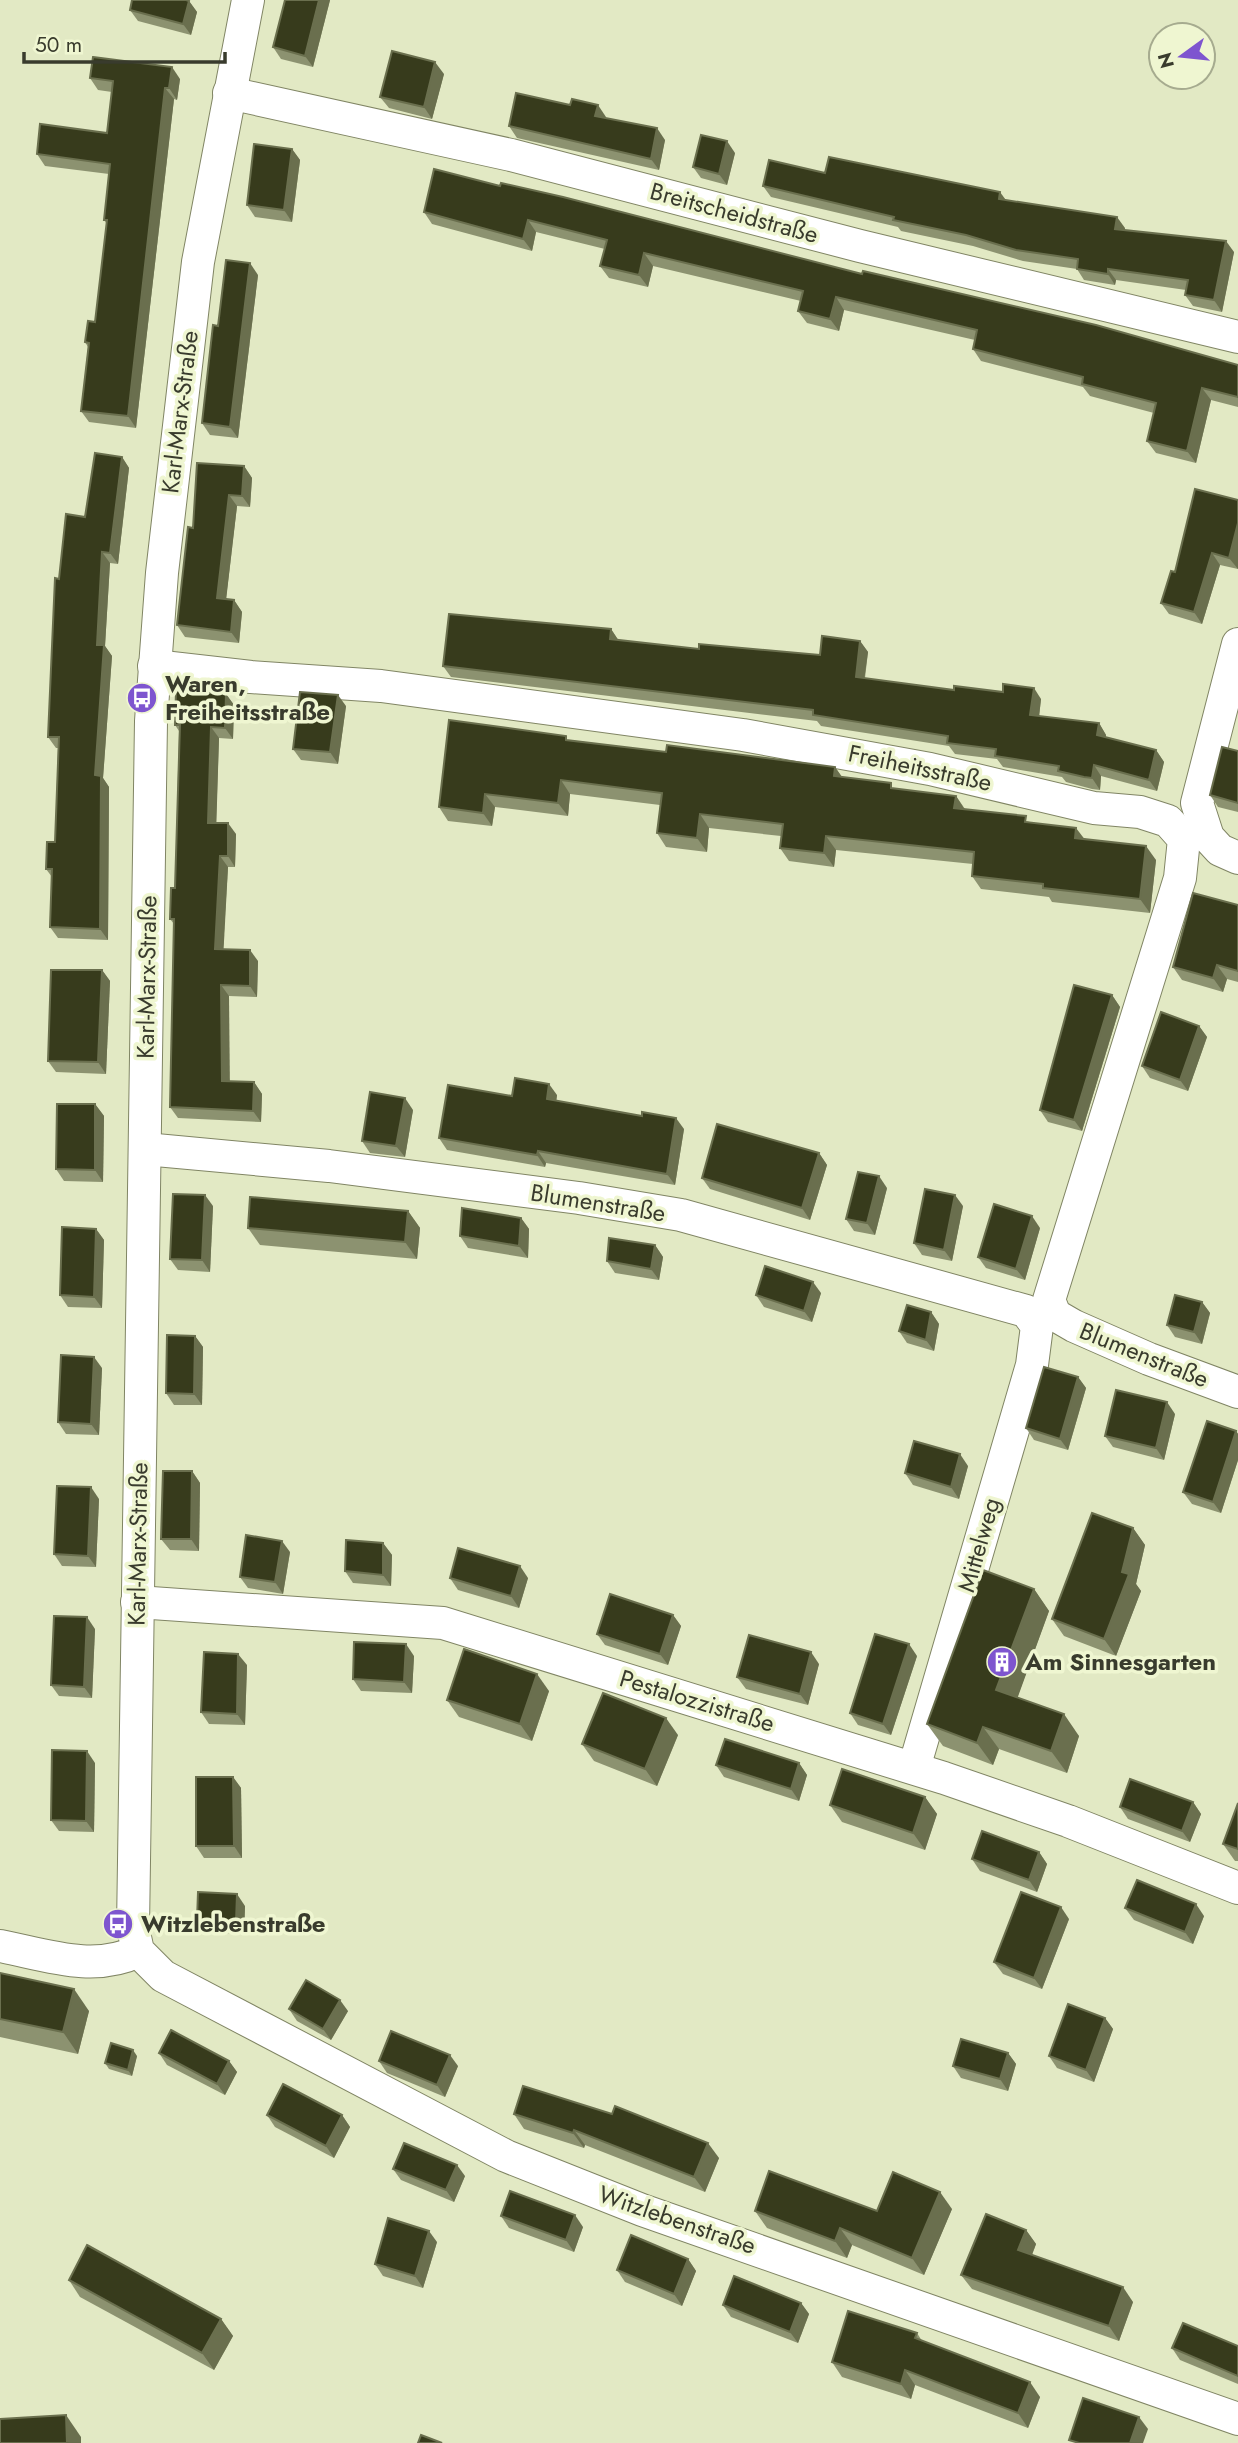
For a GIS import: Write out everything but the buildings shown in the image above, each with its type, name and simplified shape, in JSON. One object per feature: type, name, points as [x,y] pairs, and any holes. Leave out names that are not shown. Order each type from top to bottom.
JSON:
[{"type":"street","name":"Karl-Marx-Straße","points":[[141,1955],[133,1928],[154,666],[176,434],[194,288],[248,0]]},
{"type":"street","name":"Breitscheidstraße","points":[[229,93],[512,155],[860,246],[1238,337]]},
{"type":"street","points":[[1238,644],[1197,803],[1208,837],[1220,850],[1238,858]]},
{"type":"street","name":"Freiheitsstraße","points":[[154,666],[251,677],[381,685],[743,734],[930,769],[1094,808],[1140,812],[1168,821],[1184,839],[1180,877],[1049,1291],[1044,1317]]},
{"type":"street","name":"Blumenstraße","points":[[145,1149],[329,1166],[579,1198],[681,1215],[1022,1308],[1238,1392]]},
{"type":"street","name":"Mittelweg","points":[[914,1768],[1044,1317]]},
{"type":"street","name":"Pestalozzistraße","points":[[137,1602],[443,1623],[914,1768],[1057,1817],[1238,1888]]},
{"type":"street","points":[[0,1946],[79,1962],[106,1963],[141,1955]]},
{"type":"street","name":"Witzlebenstraße","points":[[141,1955],[173,1981],[506,2156],[642,2210],[1238,2419]]},
{"type":"place","name":"Waren, Freiheitsstraße","points":[[142,698]]},
{"type":"place","name":"Am Sinnesgarten","points":[[1002,1662]]},
{"type":"place","name":"Witzlebenstraße","points":[[118,1924]]}]
